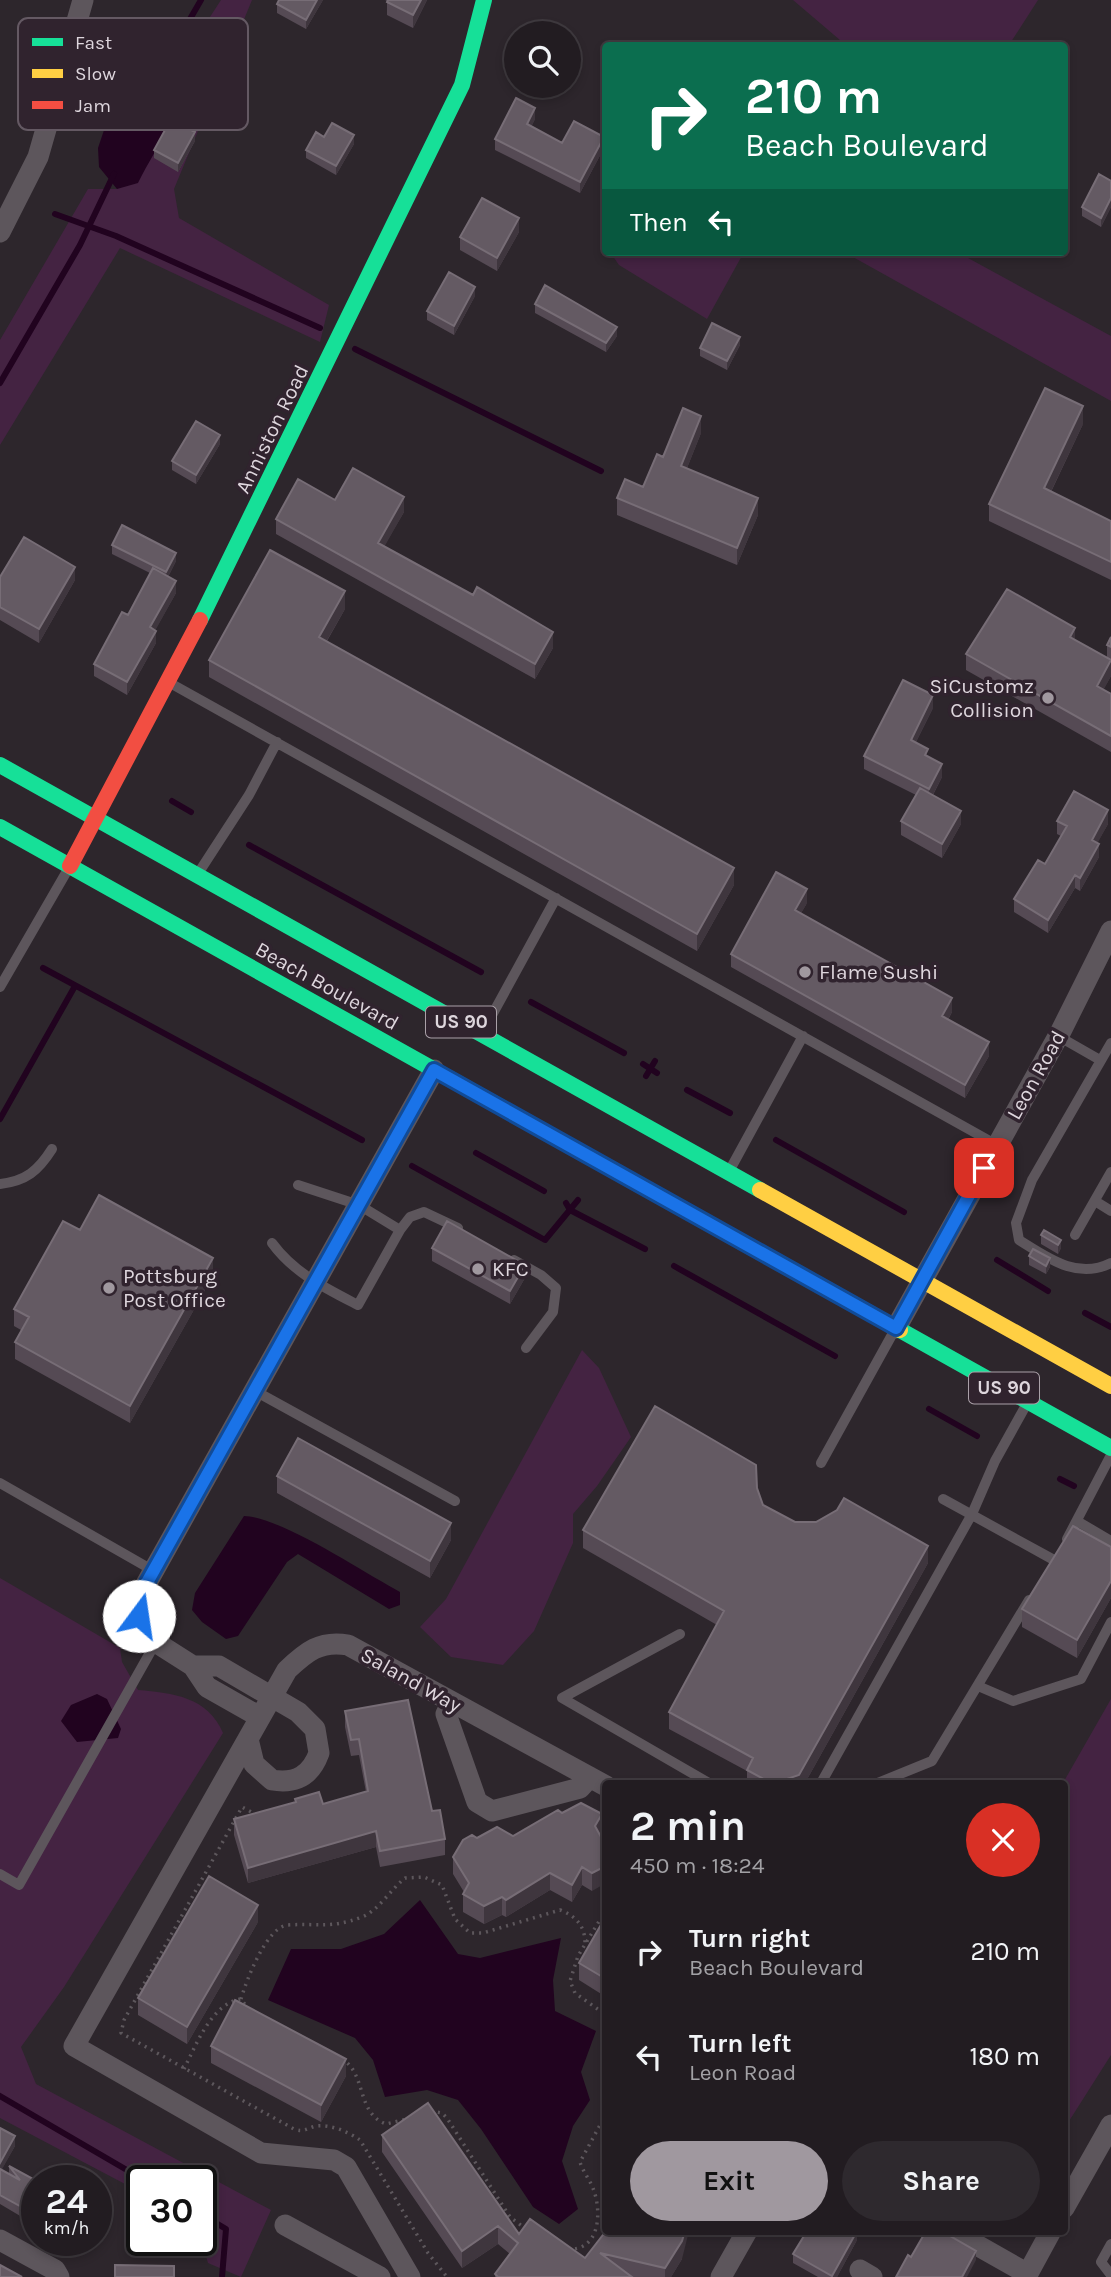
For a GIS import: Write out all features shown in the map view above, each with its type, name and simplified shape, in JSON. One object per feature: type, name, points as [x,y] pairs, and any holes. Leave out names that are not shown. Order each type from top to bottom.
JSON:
[{"type":"main road","name":"Anniston Road","points":[[70,866],[223,577],[462,85],[484,0]]},
{"type":"main road","name":"US 90","points":[[0,765],[1111,1386]]},
{"type":"main road","name":"Beach Boulevard","points":[[0,827],[1111,1448]]},
{"type":"street","points":[[78,18],[83,0]]},
{"type":"street","points":[[0,232],[38,156],[46,130]]},
{"type":"street","name":"Leon Road","points":[[896,1328],[1058,1036],[1111,931]]},
{"type":"street","points":[[261,1717],[207,1687],[193,1666],[156,1643],[142,1628],[139,1616],[140,1595],[434,1070]]},
{"type":"street","name":"Saland Way","points":[[410,2277],[346,2167],[334,2160],[261,2153],[74,2046],[272,1696],[295,1662],[318,1645],[331,1642],[348,1645],[598,1781]]},
{"type":"street","points":[[193,1666],[219,1666],[298,1712],[315,1729],[319,1753],[315,1765],[296,1780],[272,1780],[254,1764],[248,1739]]},
{"type":"street","points":[[452,1702],[446,1714],[477,1802],[492,1811],[598,1781]]},
{"type":"street","points":[[1068,2200],[1111,2124]]},
{"type":"street","points":[[285,2225],[380,2277]]},
{"type":"street","points":[[721,2277],[745,2235]]},
{"type":"street","points":[[959,2235],[1027,2275],[1049,2235]]},
{"type":"street","points":[[0,2240],[55,2270],[60,2277]]},
{"type":"lane","points":[[168,681],[997,1145]]},
{"type":"lane","points":[[198,875],[249,795],[277,742]]},
{"type":"lane","points":[[0,987],[70,866]]},
{"type":"lane","points":[[482,1034],[556,898]]},
{"type":"lane","points":[[729,1172],[803,1036]]},
{"type":"lane","points":[[1058,1036],[1100,1060]]},
{"type":"lane","points":[[1111,1043],[1031,1180],[1016,1223],[1019,1240],[1076,1270],[1098,1269],[1111,1263]]},
{"type":"lane","points":[[0,1184],[23,1180],[41,1166],[52,1149]]},
{"type":"lane","points":[[1075,1235],[1111,1172]]},
{"type":"lane","points":[[298,1185],[359,1205],[400,1230]]},
{"type":"lane","points":[[1095,1201],[1111,1211]]},
{"type":"lane","points":[[272,1243],[283,1258],[315,1283],[358,1305],[410,1217],[424,1212],[470,1235]]},
{"type":"lane","points":[[506,1255],[541,1275],[556,1288],[553,1312],[526,1348]]},
{"type":"lane","points":[[821,1463],[896,1328]]},
{"type":"lane","points":[[255,1391],[454,1502]]},
{"type":"lane","points":[[823,1780],[972,1514],[995,1461],[1028,1402]]},
{"type":"lane","points":[[1047,1572],[1111,1455]]},
{"type":"lane","points":[[0,1483],[154,1570]]},
{"type":"lane","points":[[943,1499],[1054,1560]]},
{"type":"lane","points":[[1077,1521],[1111,1541]]},
{"type":"lane","points":[[885,1780],[932,1761],[1033,1594]]},
{"type":"lane","points":[[978,1686],[1013,1701],[1081,1679],[1111,1622]]},
{"type":"lane","points":[[680,1634],[562,1698],[704,1780]]},
{"type":"lane","points":[[0,1874],[19,1885],[156,1643]]},
{"type":"lane","points":[[1111,2244],[1101,2262],[1111,2275]]},
{"type":"path","points":[[262,1821],[242,1807],[120,2030],[124,2037],[299,2132],[315,2126],[326,2127],[343,2131],[360,2140],[428,2253],[447,2277]]},
{"type":"path","points":[[184,2068],[206,2028],[225,2006],[241,1999],[254,1965],[271,1934],[286,1925],[328,1926],[361,1917],[370,1913],[405,1878],[424,1877],[442,1885],[455,1919],[470,1933],[483,1933],[560,1910],[579,1922],[585,1932],[585,1943]]},
{"type":"path","points":[[602,1916],[585,1943],[570,1981],[571,1988],[583,2000],[602,2012]]},
{"type":"path","points":[[241,1999],[254,2015]]},
{"type":"path","points":[[339,2057],[351,2067],[367,2108],[377,2120],[394,2124],[413,2117]]},
{"type":"path","points":[[426,2111],[442,2112],[510,2217],[536,2235]]},
{"type":"path","points":[[562,2248],[581,2248],[591,2241],[597,2230],[597,2200],[580,2162],[602,2121]]},
{"type":"shaded area","points":[[221,0],[252,0],[245,18],[209,18]]},
{"type":"shaded area","points":[[793,0],[1038,0],[1011,42],[842,42]]},
{"type":"shaded area","points":[[104,130],[167,130],[138,183],[117,189],[99,167],[98,148]]},
{"type":"shaded area","points":[[152,130],[198,130],[174,189],[179,218],[329,305],[320,342],[120,248],[0,445],[0,340],[88,189],[117,189]]},
{"type":"shaded area","points":[[613,256],[742,256],[707,319],[619,265]]},
{"type":"shaded area","points":[[851,256],[964,256],[1111,336],[1111,401]]},
{"type":"shaded area","points":[[582,1350],[599,1368],[631,1437],[597,1486],[573,1514],[573,1543],[534,1631],[503,1665],[451,1657],[420,1627],[446,1599]]},
{"type":"shaded area","points":[[244,1516],[279,1525],[344,1559],[400,1592],[400,1605],[389,1609],[298,1554],[287,1562],[238,1636],[226,1639],[202,1622],[192,1610],[195,1593]]},
{"type":"shaded area","points":[[0,1578],[120,1648],[122,1662],[138,1690],[176,1695],[199,1704],[216,1721],[223,1733],[64,1987],[21,2047],[36,2084],[187,2165],[126,2165],[126,2185],[112,2177],[112,2165],[89,2165],[0,2118]]},
{"type":"shaded area","points":[[97,1694],[107,1699],[121,1729],[118,1738],[77,1742],[61,1721],[71,1705]]},
{"type":"shaded area","points":[[1111,1699],[1111,2055],[1068,2123],[1068,1780],[1065,1780]]},
{"type":"shaded area","points":[[420,1900],[458,1954],[480,1958],[561,1938],[553,1980],[555,2011],[596,2031],[581,2072],[590,2100],[573,2126],[562,2161],[578,2209],[559,2224],[533,2207],[481,2129],[458,2100],[427,2090],[385,2097],[373,2060],[355,2038],[268,2000],[291,1949],[341,1949],[384,1934]]},
{"type":"shaded area","points":[[217,2181],[271,2210],[241,2277],[208,2263],[206,2256],[217,2256]]},
{"type":"building","points":[[279,0],[317,0],[306,20],[277,4]]},
{"type":"building","points":[[421,0],[413,15],[387,2]]},
{"type":"building","points":[[516,98],[535,108],[527,124],[562,143],[574,121],[602,136],[580,182],[495,139]]},
{"type":"building","points":[[332,123],[354,135],[336,166],[306,150],[316,132],[324,137]]},
{"type":"building","points":[[165,130],[195,132],[178,163],[154,150]]},
{"type":"building","points":[[1099,174],[1111,181],[1111,198],[1101,218],[1082,207]]},
{"type":"building","points":[[482,198],[519,218],[497,258],[460,237]]},
{"type":"building","points":[[449,272],[475,287],[454,326],[427,311]]},
{"type":"building","points":[[545,285],[617,327],[606,343],[535,304]]},
{"type":"building","points":[[712,323],[740,337],[727,361],[700,348]]},
{"type":"building","points":[[1045,388],[1083,406],[1044,488],[1111,521],[1111,562],[989,504]]},
{"type":"building","points":[[683,408],[701,416],[681,466],[758,498],[737,548],[617,498],[625,479],[643,487],[657,454],[663,457]]},
{"type":"building","points":[[196,421],[220,435],[196,475],[172,461]]},
{"type":"building","points":[[353,468],[404,497],[378,543],[473,595],[477,587],[553,632],[535,664],[276,519],[298,479],[335,500]]},
{"type":"building","points":[[122,525],[176,553],[166,572],[112,545]]},
{"type":"building","points":[[24,537],[75,567],[39,629],[0,607],[0,577]]},
{"type":"building","points":[[270,550],[345,591],[319,637],[734,868],[697,934],[209,660]]},
{"type":"building","points":[[153,568],[176,581],[150,627],[156,631],[127,682],[94,664],[122,612],[128,615]]},
{"type":"building","points":[[1007,589],[1075,628],[1070,637],[1111,660],[1097,686],[1111,694],[1111,736],[966,654]]},
{"type":"building","points":[[903,680],[933,695],[911,740],[928,749],[925,755],[942,764],[929,789],[864,756]]},
{"type":"building","points":[[920,788],[961,811],[942,844],[901,821]]},
{"type":"building","points":[[1074,791],[1108,810],[1092,840],[1099,844],[1080,878],[1075,875],[1048,920],[1014,899],[1038,860],[1045,864],[1067,826],[1057,821]]},
{"type":"building","points":[[776,872],[807,889],[795,910],[952,998],[942,1016],[989,1042],[965,1085],[731,954]]},
{"type":"building","points":[[99,1195],[213,1258],[130,1406],[15,1342],[29,1317],[14,1309],[63,1221],[80,1230]]},
{"type":"building","points":[[447,1221],[525,1265],[510,1291],[432,1248]]},
{"type":"building","points":[[1044,1230],[1061,1240],[1058,1245],[1041,1235]]},
{"type":"building","points":[[1033,1249],[1050,1258],[1046,1266],[1029,1256]]},
{"type":"building","points":[[655,1406],[756,1465],[757,1488],[763,1505],[795,1522],[816,1522],[837,1510],[844,1498],[928,1546],[799,1775],[784,1780],[765,1780],[747,1770],[753,1758],[669,1712],[724,1611],[583,1530]]},
{"type":"building","points":[[298,1438],[451,1523],[430,1561],[277,1476]]},
{"type":"building","points":[[1073,1526],[1111,1547],[1111,1581],[1077,1640],[1022,1609]]},
{"type":"building","points":[[408,1700],[432,1811],[440,1810],[445,1839],[380,1851],[376,1831],[248,1868],[234,1819],[296,1802],[295,1799],[319,1792],[323,1804],[368,1791],[359,1739],[351,1740],[345,1711]]},
{"type":"building","points":[[581,1803],[602,1814],[595,1826],[602,1839],[602,1868],[592,1873],[582,1867],[572,1885],[550,1873],[506,1900],[502,1897],[484,1906],[463,1894],[469,1883],[453,1857],[463,1840],[472,1835],[477,1838],[497,1827],[513,1836],[558,1810],[562,1813]]},
{"type":"building","points":[[209,1876],[258,1905],[187,2027],[138,1998]]},
{"type":"building","points":[[602,1923],[602,1977],[579,1963]]},
{"type":"building","points":[[235,2000],[346,2059],[321,2105],[211,2046]]},
{"type":"building","points":[[428,2103],[519,2234],[530,2219],[585,2258],[603,2235],[684,2235],[682,2241],[665,2268],[600,2253],[632,2277],[498,2277],[495,2274],[518,2243],[498,2226],[462,2251],[382,2135]]},
{"type":"building","points":[[0,2128],[15,2136],[0,2163]]},
{"type":"building","points":[[9,2166],[21,2172],[21,2207],[0,2195],[0,2169],[20,2180]]},
{"type":"building","points":[[805,2235],[855,2235],[832,2276],[793,2254]]},
{"type":"building","points":[[924,2235],[948,2235],[976,2251],[962,2277],[896,2277],[908,2255],[911,2257]]},
{"type":"building","points":[[0,2265],[22,2277],[0,2277]]},
{"type":"building","points":[[115,2265],[174,2266],[174,2277],[115,2277]]},
{"type":"waterway","points":[[191,18],[201,0]]},
{"type":"waterway","points":[[0,383],[80,245],[114,174]]},
{"type":"waterway","points":[[55,214],[116,236],[320,328]]},
{"type":"waterway","points":[[355,349],[601,471]]},
{"type":"waterway","points":[[172,801],[191,812]]},
{"type":"waterway","points":[[249,845],[481,972]]},
{"type":"waterway","points":[[43,968],[362,1140]]},
{"type":"waterway","points":[[0,1119],[75,986]]},
{"type":"waterway","points":[[531,1002],[624,1053]]},
{"type":"waterway","points":[[646,1076],[655,1061]]},
{"type":"waterway","points":[[643,1064],[657,1073]]},
{"type":"waterway","points":[[687,1090],[730,1113]]},
{"type":"waterway","points":[[776,1140],[904,1212]]},
{"type":"waterway","points":[[476,1153],[544,1191]]},
{"type":"waterway","points":[[412,1166],[545,1240],[578,1200]]},
{"type":"waterway","points":[[566,1203],[570,1210],[645,1249]]},
{"type":"waterway","points":[[997,1260],[1048,1291]]},
{"type":"waterway","points":[[674,1266],[835,1356]]},
{"type":"waterway","points":[[1085,1313],[1111,1327]]},
{"type":"waterway","points":[[929,1409],[977,1436]]},
{"type":"waterway","points":[[1060,1479],[1074,1486]]},
{"type":"waterway","points":[[0,2096],[126,2170]]},
{"type":"waterway","points":[[217,2224],[226,2229],[222,2277]]},
{"type":"traffic: fast","points":[[200,620],[462,85],[484,0]]},
{"type":"traffic: fast","points":[[0,765],[760,1190]]},
{"type":"traffic: fast","points":[[0,827],[522,1119]]},
{"type":"traffic: fast","points":[[900,1330],[1111,1448]]},
{"type":"traffic: slow","points":[[522,1119],[900,1330]]},
{"type":"traffic: slow","points":[[760,1190],[1111,1386]]},
{"type":"traffic: jam","points":[[70,866],[200,620]]},
{"type":"place","name":"SiCustomz Collision","points":[[1048,698]]},
{"type":"place","name":"Flame Sushi","points":[[805,972]]},
{"type":"place","name":"KFC","points":[[478,1269]]},
{"type":"place","name":"Pottsburg Post Office","points":[[109,1288]]},
{"type":"route","points":[[139,1616],[140,1595],[434,1070],[896,1328],[984,1168]]}]
